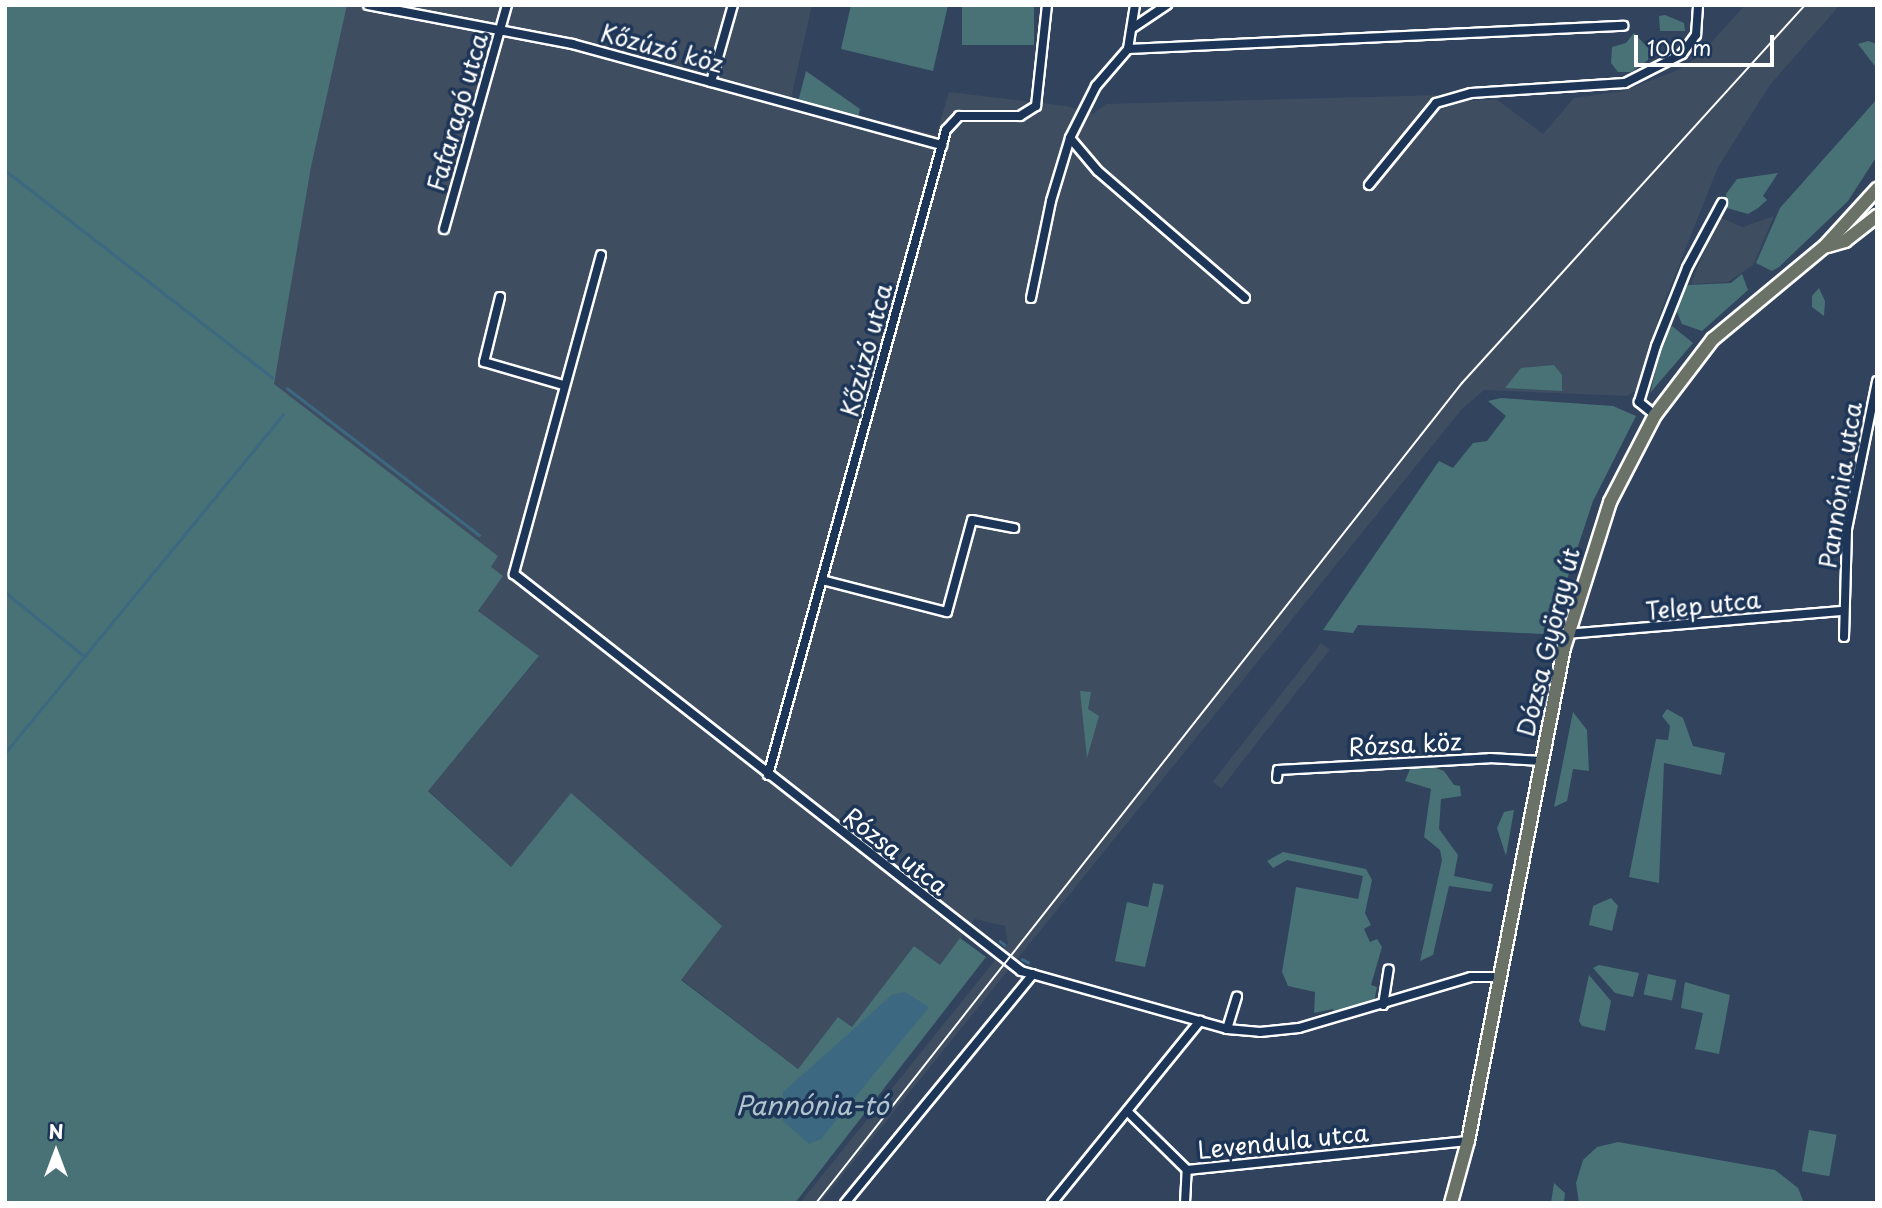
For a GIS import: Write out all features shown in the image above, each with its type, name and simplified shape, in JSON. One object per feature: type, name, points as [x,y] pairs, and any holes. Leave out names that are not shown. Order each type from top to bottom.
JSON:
[{"type":"main road","name":"Dózsa György út","points":[[1451,1203],[1468,1141],[1567,634],[1596,537],[1655,415],[1713,339],[1824,247],[1877,189]]},
{"type":"main road","points":[[1824,247],[1845,241],[1877,216]]},
{"type":"street","name":"Kőzúzó köz","points":[[368,5],[572,44],[942,145]]},
{"type":"street","name":"Fafaragó utca","points":[[444,229],[507,5]]},
{"type":"street","points":[[711,82],[733,5]]},
{"type":"street","name":"Kőzúzó utca","points":[[768,775],[942,145],[951,122],[959,116],[1020,116],[1036,106],[1047,5]]},
{"type":"street","points":[[1031,298],[1051,201],[1070,138],[1096,86],[1128,49],[1134,27],[1135,5]]},
{"type":"street","points":[[1134,27],[1167,5]]},
{"type":"street","points":[[1370,185],[1436,103],[1450,96],[1605,88],[1637,79],[1668,64],[1693,42],[1698,5]]},
{"type":"street","points":[[1128,49],[1623,26]]},
{"type":"street","points":[[1070,138],[1098,171],[1245,299]]},
{"type":"street","points":[[1655,415],[1639,402],[1656,346],[1687,268],[1722,203]]},
{"type":"street","name":"Rózsa utca","points":[[601,255],[563,386],[514,574],[1012,966],[1200,1021],[1260,1032],[1298,1028],[1471,977],[1499,977]]},
{"type":"street","points":[[500,297],[484,362],[563,386]]},
{"type":"street","name":"Pannónia utca","points":[[1844,637],[1847,529],[1877,381]]},
{"type":"street","points":[[822,580],[947,612],[972,520],[1014,528]]},
{"type":"street","name":"Telep utca","points":[[1567,634],[1843,611]]},
{"type":"street","name":"Rózsa köz","points":[[1277,778],[1278,770],[1402,768],[1490,758],[1542,761]]},
{"type":"street","points":[[1383,1005],[1389,969]]},
{"type":"street","points":[[845,1203],[1034,974]]},
{"type":"street","points":[[1227,1028],[1237,996]]},
{"type":"street","points":[[1052,1203],[1200,1021]]},
{"type":"street","name":"Levendula utca","points":[[1127,1111],[1187,1170],[1468,1141]]},
{"type":"street","points":[[1185,1203],[1187,1170]]},
{"type":"shaded area","points":[[347,5],[812,5],[791,98],[936,135],[949,92],[1066,106],[1093,114],[1106,104],[1443,95],[1463,101],[1496,99],[1543,134],[1574,98],[1623,91],[1678,70],[1700,55],[1745,5],[1840,5],[1770,85],[1718,167],[1663,305],[1636,390],[1627,396],[1484,390],[1462,409],[820,1203],[800,1203],[1008,944],[1005,926],[975,919],[940,965],[914,946],[852,1027],[838,1017],[798,1069],[681,979],[571,794],[511,867],[428,790],[539,657],[478,611],[502,576],[490,567],[498,556],[273,384],[311,167]]},
{"type":"shaded area","points":[[1774,216],[1753,265],[1728,282],[1691,284],[1718,217],[1743,227]]},
{"type":"shaded area","points":[[1321,643],[1330,650],[1221,788],[1213,782]]},
{"type":"green space","points":[[5,5],[347,5],[311,167],[274,384],[498,556],[491,567],[503,576],[478,611],[539,656],[428,791],[511,867],[571,793],[722,926],[681,980],[798,1069],[838,1017],[852,1027],[914,946],[940,965],[960,938],[986,957],[795,1203],[5,1203]]},
{"type":"green space","points":[[851,5],[948,5],[933,71],[841,49]]},
{"type":"green space","points":[[962,5],[1034,5],[1034,45],[962,45]]},
{"type":"green space","points":[[1665,15],[1684,23],[1685,31],[1660,31],[1659,16]]},
{"type":"green space","points":[[1634,33],[1649,49],[1648,60],[1631,72],[1618,72],[1611,63],[1612,47],[1626,43]]},
{"type":"green space","points":[[1868,41],[1877,44],[1877,69],[1858,44]]},
{"type":"green space","points":[[806,71],[860,109],[858,118],[798,102]]},
{"type":"green space","points":[[1877,99],[1877,156],[1848,201],[1779,267],[1772,271],[1756,263],[1780,208]]},
{"type":"green space","points":[[1778,173],[1763,196],[1767,200],[1758,208],[1748,214],[1727,208],[1726,194],[1737,179]]},
{"type":"green space","points":[[1742,274],[1748,290],[1702,331],[1682,324],[1677,312],[1679,297],[1687,285],[1731,283]]},
{"type":"green space","points":[[1819,288],[1825,301],[1824,316],[1812,307],[1812,296]]},
{"type":"green space","points":[[1672,326],[1693,343],[1650,393],[1664,336]]},
{"type":"green space","points":[[1554,365],[1562,375],[1562,391],[1505,388],[1521,368]]},
{"type":"green space","points":[[1501,398],[1613,406],[1636,416],[1593,501],[1554,619],[1551,618],[1543,634],[1358,625],[1353,633],[1323,630],[1439,461],[1453,468],[1473,443],[1487,441],[1506,416],[1488,401]]},
{"type":"green space","points":[[1080,691],[1091,692],[1088,709],[1099,716],[1087,758]]},
{"type":"green space","points":[[1667,709],[1683,718],[1693,746],[1725,753],[1721,775],[1664,763],[1659,883],[1629,877],[1656,739],[1668,740],[1670,726],[1662,716]]},
{"type":"green space","points":[[1573,712],[1587,730],[1589,771],[1573,769],[1567,801],[1554,807]]},
{"type":"green space","points":[[1427,765],[1444,771],[1454,785],[1460,786],[1461,796],[1441,799],[1439,829],[1458,855],[1454,876],[1493,884],[1491,892],[1449,886],[1433,955],[1420,961],[1442,860],[1440,850],[1424,837],[1431,789],[1405,781],[1410,769]]},
{"type":"green space","points":[[1514,810],[1506,856],[1497,828],[1504,812]]},
{"type":"green space","points":[[1283,852],[1366,869],[1372,880],[1365,913],[1371,925],[1364,929],[1370,942],[1377,939],[1382,947],[1371,985],[1377,987],[1374,1002],[1335,1014],[1333,1009],[1314,1013],[1315,992],[1288,986],[1282,972],[1296,887],[1358,899],[1363,876],[1287,860],[1273,868],[1267,861]]},
{"type":"green space","points":[[1153,883],[1164,885],[1145,967],[1115,961],[1127,902],[1148,907]]},
{"type":"green space","points":[[1611,898],[1618,906],[1612,931],[1589,925],[1593,906]]},
{"type":"green space","points":[[1599,965],[1639,973],[1633,997],[1615,993],[1593,968]]},
{"type":"green space","points":[[1648,974],[1676,980],[1672,1001],[1644,995]]},
{"type":"green space","points":[[1589,975],[1611,1001],[1605,1031],[1582,1026],[1579,1021]]},
{"type":"green space","points":[[1685,982],[1730,995],[1719,1054],[1695,1049],[1703,1013],[1681,1008]]},
{"type":"green space","points":[[1809,1130],[1837,1135],[1829,1176],[1802,1171]]},
{"type":"green space","points":[[1618,1142],[1775,1170],[1798,1188],[1804,1203],[1579,1203],[1576,1183],[1583,1160],[1597,1147]]},
{"type":"green space","points":[[1554,1183],[1565,1193],[1564,1203],[1551,1203]]},
{"type":"water","name":"Pannónia-tó","points":[[905,992],[929,1007],[821,1139],[809,1144],[783,1121],[783,1092],[893,994]]},
{"type":"waterway","points":[[5,170],[272,377]]},
{"type":"waterway","points":[[287,388],[479,535]]},
{"type":"waterway","points":[[5,753],[283,415]]},
{"type":"waterway","points":[[5,592],[84,656]]},
{"type":"waterway","points":[[1000,941],[1005,945]]},
{"type":"waterway","points":[[1022,959],[1028,962]]},
{"type":"tram line","points":[[816,1203],[1462,383],[1805,5]]}]
